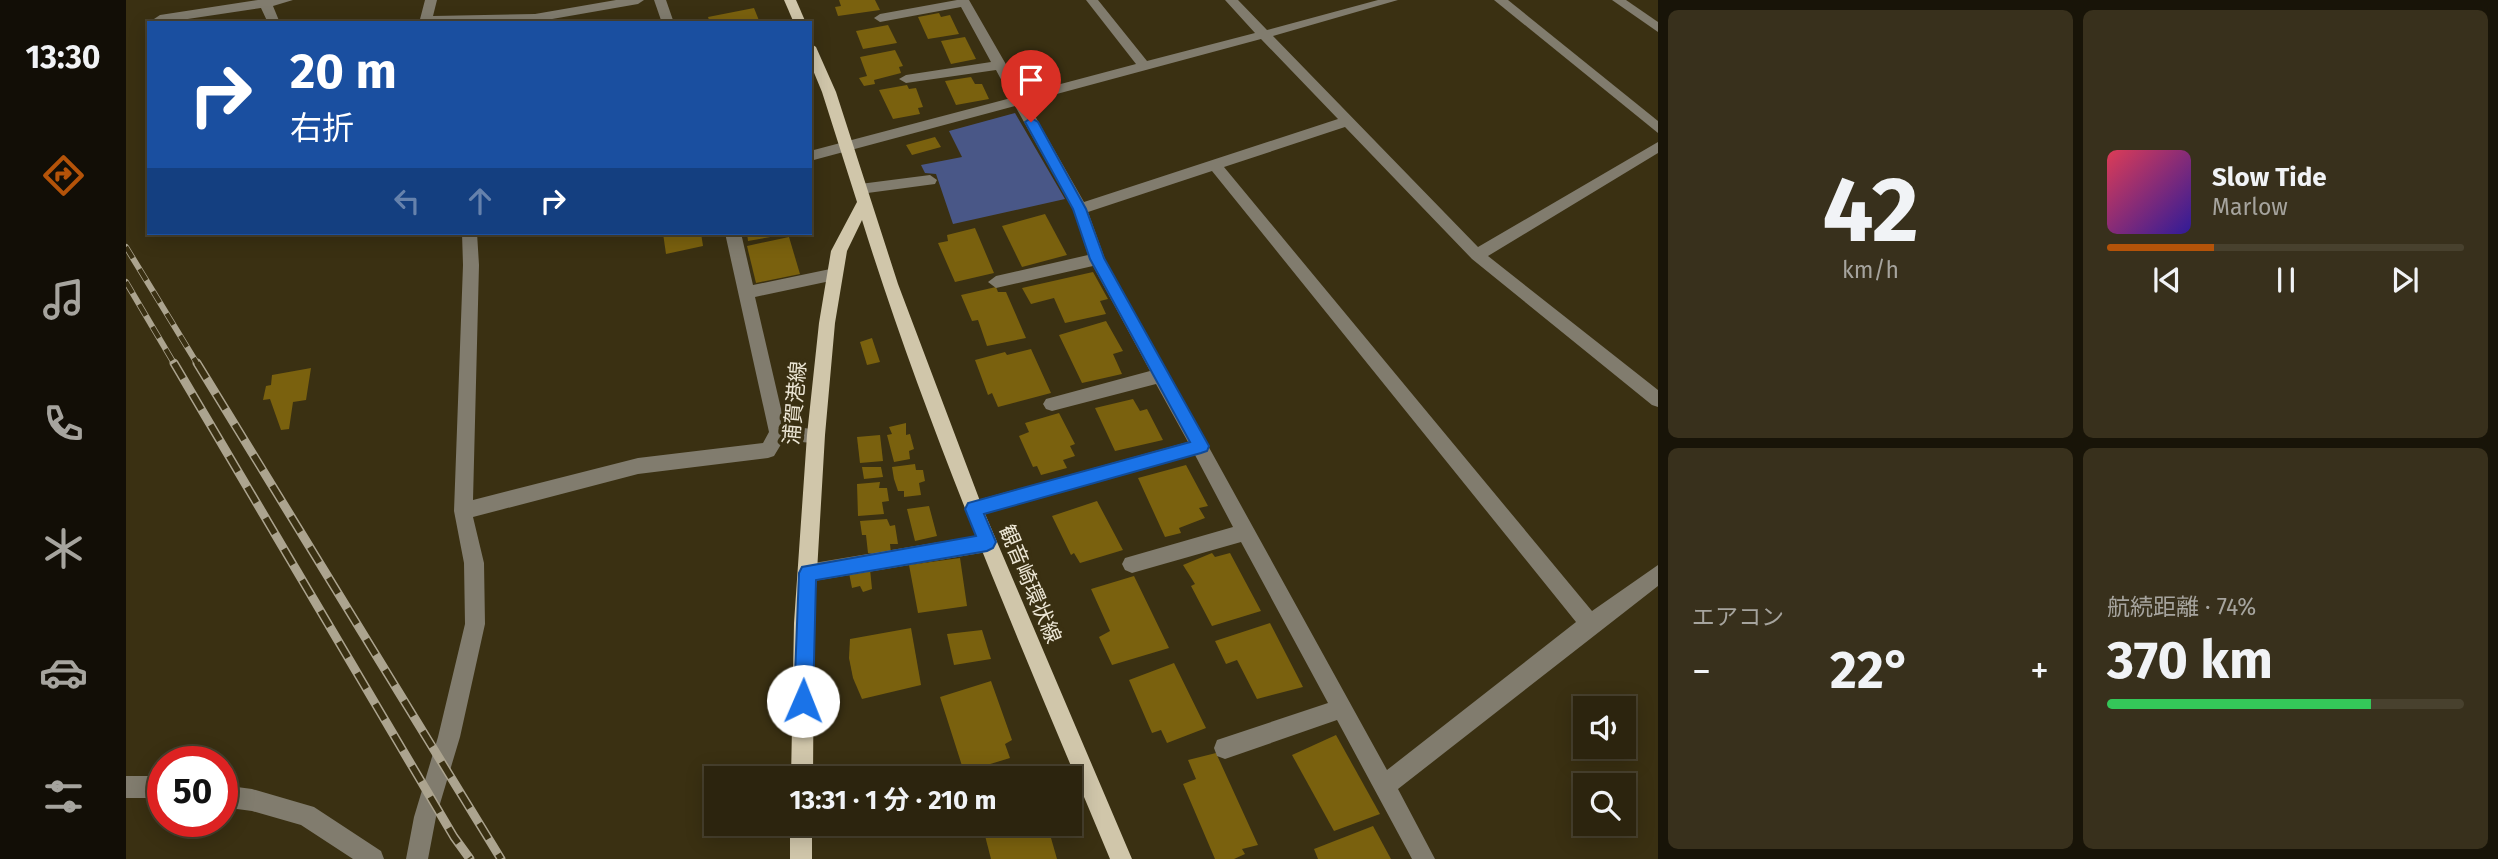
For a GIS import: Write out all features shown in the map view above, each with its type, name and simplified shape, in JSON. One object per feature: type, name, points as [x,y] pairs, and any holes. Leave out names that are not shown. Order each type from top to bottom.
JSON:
[{"type":"main road","points":[[790,0],[799,21]]},
{"type":"main road","points":[[812,52],[829,92],[861,197]]},
{"type":"main road","name":"浦賀港線","points":[[802,766],[808,573],[816,435],[839,251],[861,197]]},
{"type":"main road","name":"観音崎環状線","points":[[861,197],[974,509],[1121,859]]},
{"type":"main road","points":[[801,836],[801,859]]},
{"type":"street","points":[[160,19],[287,0]]},
{"type":"street","points":[[430,0],[425,21],[535,18],[638,0]]},
{"type":"street","points":[[660,0],[667,21]]},
{"type":"street","points":[[1092,0],[1145,67]]},
{"type":"street","points":[[1231,0],[1477,255],[1658,400]]},
{"type":"street","points":[[812,156],[1392,0]]},
{"type":"street","points":[[1500,0],[1658,128]]},
{"type":"street","points":[[1618,0],[1658,28]]},
{"type":"street","points":[[880,18],[964,1],[1080,209],[1097,259],[1424,859]]},
{"type":"street","points":[[265,2],[273,21]]},
{"type":"street","points":[[906,79],[1000,65]]},
{"type":"street","points":[[1080,209],[1347,121]]},
{"type":"street","points":[[1477,255],[1658,147]]},
{"type":"street","points":[[1214,164],[1590,624]]},
{"type":"street","points":[[861,197],[930,180]]},
{"type":"street","points":[[417,859],[425,817],[449,737],[475,624],[474,563],[463,512],[472,235]]},
{"type":"street","points":[[463,512],[638,466],[768,450],[778,433],[733,235]]},
{"type":"street","points":[[996,282],[1097,259]]},
{"type":"street","points":[[746,293],[835,274]]},
{"type":"street","points":[[1052,404],[1162,375]]},
{"type":"street","points":[[778,433],[816,435]]},
{"type":"street","points":[[974,509],[1201,446]]},
{"type":"street","points":[[1132,564],[1246,532]]},
{"type":"street","points":[[808,573],[987,542]]},
{"type":"street","points":[[1385,785],[1658,574]]},
{"type":"street","points":[[1225,748],[1343,708]]},
{"type":"street","points":[[126,787],[147,787]]},
{"type":"street","points":[[238,798],[306,815],[373,859]]},
{"type":"shaded area","points":[[1015,113],[1065,199],[953,224],[936,174],[925,173],[921,165],[962,157],[949,131]]},
{"type":"building","points":[[839,0],[875,0],[880,10],[838,16],[835,7],[841,6]]},
{"type":"building","points":[[754,8],[759,21],[709,21],[708,17]]},
{"type":"building","points":[[939,13],[941,17],[950,15],[959,34],[928,39],[918,17]]},
{"type":"building","points":[[888,25],[897,43],[863,49],[856,31]]},
{"type":"building","points":[[965,37],[976,59],[951,64],[941,41]]},
{"type":"building","points":[[895,50],[903,66],[899,67],[901,73],[874,80],[875,84],[864,86],[859,78],[867,76],[860,57]]},
{"type":"building","points":[[971,77],[975,84],[982,84],[989,99],[956,105],[945,81]]},
{"type":"building","points":[[907,85],[909,89],[916,88],[923,107],[918,108],[920,114],[893,119],[879,90]]},
{"type":"building","points":[[935,137],[941,147],[912,155],[906,145]]},
{"type":"building","points":[[1045,214],[1067,255],[1022,267],[1002,226]]},
{"type":"building","points":[[975,228],[994,273],[955,282],[938,243],[948,241],[947,235]]},
{"type":"building","points":[[663,235],[701,235],[703,246],[666,254]]},
{"type":"building","points":[[747,235],[781,235],[748,241]]},
{"type":"building","points":[[789,237],[800,274],[756,283],[747,246]]},
{"type":"building","points":[[1093,272],[1108,299],[1100,301],[1106,314],[1065,323],[1054,298],[1031,304],[1022,288]]},
{"type":"building","points":[[996,287],[998,292],[1006,292],[1026,338],[987,346],[978,320],[972,321],[961,295]]},
{"type":"building","points":[[1106,321],[1123,351],[1113,354],[1122,374],[1082,383],[1059,335]]},
{"type":"building","points":[[872,338],[880,362],[867,365],[860,342]]},
{"type":"building","points":[[1031,349],[1051,393],[998,407],[992,393],[988,395],[975,360]]},
{"type":"building","points":[[311,368],[306,400],[293,402],[289,429],[281,430],[270,399],[263,400],[266,386],[271,385],[272,375]]},
{"type":"building","points":[[1133,399],[1140,411],[1147,409],[1163,440],[1115,451],[1095,408]]},
{"type":"building","points":[[1059,413],[1075,444],[1070,446],[1075,456],[1063,460],[1067,468],[1041,475],[1037,466],[1033,467],[1019,436],[1029,432],[1025,423]]},
{"type":"building","points":[[906,423],[906,435],[910,434],[914,449],[909,451],[910,459],[894,462],[887,435],[892,434],[889,427]]},
{"type":"building","points":[[880,435],[883,461],[860,463],[857,437]]},
{"type":"building","points":[[915,464],[916,470],[923,470],[925,481],[919,483],[921,495],[904,497],[904,491],[898,491],[892,467]]},
{"type":"building","points":[[1186,465],[1208,506],[1199,508],[1205,518],[1179,528],[1181,533],[1165,537],[1138,478]]},
{"type":"building","points":[[862,467],[881,467],[883,477],[864,479]]},
{"type":"building","points":[[880,482],[879,488],[887,488],[889,501],[882,502],[884,514],[858,516],[857,484]]},
{"type":"building","points":[[1097,501],[1123,550],[1080,563],[1074,553],[1071,555],[1052,516]]},
{"type":"building","points":[[929,506],[937,536],[915,541],[907,509]]},
{"type":"building","points":[[887,519],[890,526],[895,525],[898,544],[890,544],[891,553],[868,553],[866,535],[862,535],[860,521]]},
{"type":"building","points":[[1212,553],[1215,557],[1230,553],[1261,611],[1212,626],[1191,586],[1195,584],[1183,565]]},
{"type":"building","points":[[960,558],[967,606],[918,613],[909,565]]},
{"type":"building","points":[[870,569],[872,589],[863,592],[860,586],[852,588],[849,573]]},
{"type":"building","points":[[1134,576],[1169,648],[1112,665],[1099,637],[1110,631],[1091,589]]},
{"type":"building","points":[[1270,623],[1303,687],[1257,699],[1237,660],[1226,664],[1215,641]]},
{"type":"building","points":[[911,628],[921,685],[862,699],[853,678],[849,658],[850,639]]},
{"type":"building","points":[[982,630],[991,659],[954,665],[947,634]]},
{"type":"building","points":[[1174,663],[1206,728],[1167,743],[1161,730],[1152,733],[1129,680]]},
{"type":"building","points":[[991,681],[1012,740],[1005,744],[1010,758],[984,766],[962,766],[940,697]]},
{"type":"building","points":[[1336,735],[1380,814],[1334,831],[1292,755]]},
{"type":"building","points":[[1216,753],[1258,845],[1242,849],[1245,854],[1234,859],[1215,859],[1183,784],[1196,779],[1188,760]]},
{"type":"building","points":[[1373,826],[1391,859],[1318,859],[1314,849]]},
{"type":"building","points":[[985,836],[1050,836],[1057,859],[991,859]]},
{"type":"railway","points":[[126,247],[198,365]]},
{"type":"railway","points":[[126,282],[175,365]]},
{"type":"railway","points":[[174,363],[454,837],[470,859]]},
{"type":"railway","points":[[197,363],[501,859]]},
{"type":"route","points":[[803,701],[808,573],[987,542],[974,509],[1201,446],[1097,259],[1080,209],[1031,122]]}]
